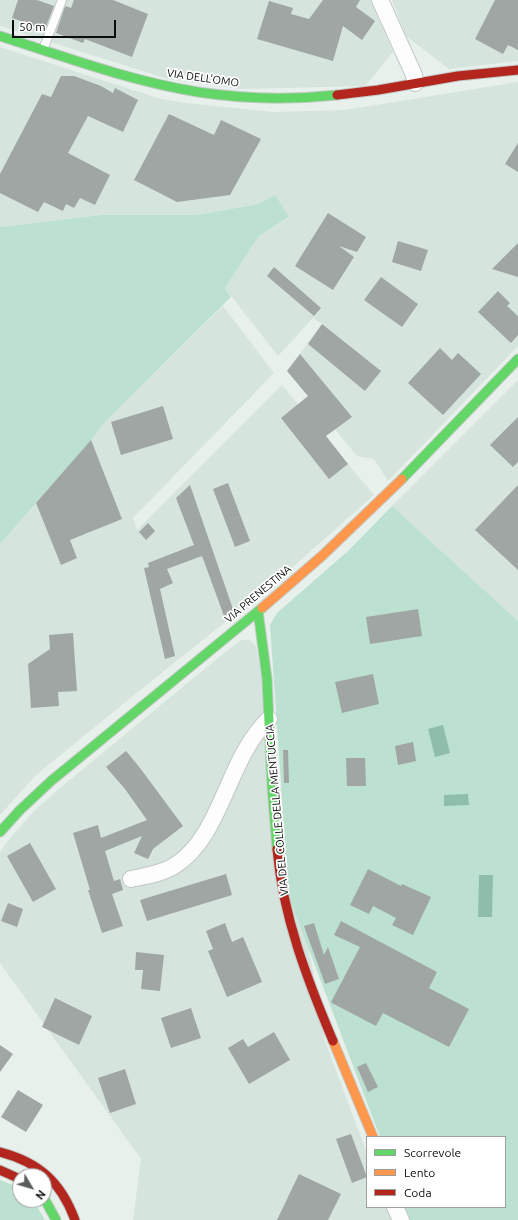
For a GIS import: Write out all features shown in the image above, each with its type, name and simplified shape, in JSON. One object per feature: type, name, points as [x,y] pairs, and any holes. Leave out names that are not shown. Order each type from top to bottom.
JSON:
[{"type":"main road","name":"VIA DELL'OMO","points":[[0,36],[140,79],[208,94],[248,97],[290,98],[329,96],[364,92],[458,76],[518,70]]},
{"type":"main road","name":"VIA PRENESTINA","points":[[0,832],[20,810],[51,781],[258,611],[323,555],[354,526],[518,359]]},
{"type":"main road","name":"VIA DEL COLLE DELLA MENTUCCIA","points":[[258,611],[266,671],[272,786],[280,878],[289,920],[295,941],[330,1034],[373,1136]]},
{"type":"main road","points":[[0,1152],[26,1161],[51,1179],[66,1197],[75,1220]]},
{"type":"main road","points":[[0,1170],[12,1175]]},
{"type":"main road","points":[[50,1208],[56,1220]]},
{"type":"street","points":[[380,0],[414,76],[415,83]]},
{"type":"street","points":[[131,879],[167,870],[180,862],[196,847],[212,820],[244,752],[256,734],[269,720]]},
{"type":"street","points":[[395,1208],[401,1220]]},
{"type":"lane","points":[[43,50],[62,0]]},
{"type":"shaded area","points":[[0,0],[370,0],[393,52],[365,86],[242,89],[168,79],[0,26]]},
{"type":"shaded area","points":[[392,0],[518,0],[518,61],[449,69],[406,36]]},
{"type":"shaded area","points":[[0,47],[161,99],[274,112],[345,110],[518,82],[518,346],[388,481],[374,459],[357,456],[287,371],[322,324],[313,318],[278,356],[225,288],[259,236],[289,218],[259,204],[196,215],[101,215],[0,227]]},
{"type":"shaded area","points":[[275,195],[289,217],[259,236],[225,288],[231,297],[101,426],[91,441],[0,544],[0,227],[101,215],[196,215],[259,204]]},
{"type":"shaded area","points":[[223,306],[274,373],[133,518],[137,530],[282,385],[374,495],[278,580],[36,775],[0,815],[0,544],[91,441],[101,426]]},
{"type":"shaded area","points":[[518,380],[518,621],[392,506]]},
{"type":"shaded area","points":[[392,506],[518,621],[518,1220],[403,1220],[398,1208],[506,1208],[506,1136],[380,1136],[289,897],[270,625],[277,613],[348,551]]},
{"type":"shaded area","points":[[242,640],[250,640],[256,646],[325,1041],[366,1150],[366,1208],[388,1208],[393,1220],[133,1220],[141,1159],[0,963],[0,853],[6,843],[33,812],[60,788],[224,653]]},
{"type":"shaded area","points":[[443,725],[450,753],[435,757],[428,729]]},
{"type":"shaded area","points":[[468,794],[469,805],[444,806],[444,795]]},
{"type":"shaded area","points":[[479,875],[493,875],[492,917],[478,917]]},
{"type":"shaded area","points":[[0,1180],[12,1185],[12,1208],[38,1208],[45,1220],[0,1220]]},
{"type":"building","points":[[18,0],[37,0],[54,6],[45,29],[12,18]]},
{"type":"building","points":[[74,0],[113,0],[148,14],[132,57],[85,39],[83,43],[56,33],[64,9],[66,6],[71,8]]},
{"type":"building","points":[[323,0],[360,0],[356,7],[375,21],[362,40],[343,26],[333,61],[257,39],[269,1],[293,8],[291,14],[309,19]]},
{"type":"building","points":[[495,0],[518,0],[518,50],[508,45],[503,54],[475,39]]},
{"type":"building","points":[[61,76],[74,76],[101,86],[113,93],[115,88],[138,100],[123,132],[88,116],[68,153],[110,175],[95,205],[80,198],[74,208],[66,204],[63,211],[44,202],[38,212],[0,193],[0,174],[42,94],[51,97]]},
{"type":"building","points":[[169,114],[214,135],[221,120],[261,139],[230,195],[177,202],[134,180]]},
{"type":"building","points":[[518,143],[518,172],[505,164]]},
{"type":"building","points":[[328,213],[366,237],[357,252],[339,246],[354,257],[333,290],[295,266]]},
{"type":"building","points":[[398,241],[428,250],[421,271],[392,262]]},
{"type":"building","points":[[518,243],[518,277],[492,269]]},
{"type":"building","points":[[274,267],[321,308],[314,316],[267,276]]},
{"type":"building","points":[[381,277],[418,304],[402,327],[364,300]]},
{"type":"building","points":[[498,291],[510,303],[507,306],[518,316],[518,335],[511,343],[478,312]]},
{"type":"building","points":[[322,324],[381,371],[365,391],[308,344]]},
{"type":"building","points":[[440,348],[452,360],[458,353],[481,374],[443,415],[408,383]]},
{"type":"building","points":[[300,354],[352,417],[326,436],[348,464],[329,479],[281,418],[308,396],[287,371]]},
{"type":"building","points":[[163,406],[173,439],[121,455],[111,422]]},
{"type":"building","points":[[518,417],[518,462],[513,467],[490,445]]},
{"type":"building","points":[[91,440],[122,519],[70,540],[77,558],[61,565],[36,503]]},
{"type":"building","points":[[228,483],[250,541],[235,547],[213,489]]},
{"type":"building","points":[[190,485],[234,612],[224,616],[202,556],[167,569],[173,583],[160,589],[175,656],[165,659],[144,568],[149,567],[148,563],[194,545],[176,498]]},
{"type":"building","points":[[518,485],[518,570],[475,530]]},
{"type":"building","points":[[148,523],[155,531],[146,540],[139,532]]},
{"type":"building","points":[[418,609],[422,636],[370,644],[366,617]]},
{"type":"building","points":[[73,633],[77,691],[58,692],[59,706],[31,708],[28,664],[50,649],[49,635]]},
{"type":"building","points":[[373,674],[379,704],[342,713],[335,682]]},
{"type":"building","points":[[413,742],[416,761],[398,765],[395,746]]},
{"type":"building","points":[[283,750],[288,750],[289,783],[284,783]]},
{"type":"building","points":[[126,751],[183,826],[153,849],[148,859],[134,853],[142,836],[105,851],[114,881],[120,879],[123,890],[112,894],[123,926],[102,933],[88,890],[90,890],[73,833],[98,825],[101,838],[147,820],[125,789],[106,767]]},
{"type":"building","points":[[346,758],[365,758],[366,786],[347,786]]},
{"type":"building","points":[[30,843],[56,889],[33,902],[7,856]]},
{"type":"building","points":[[368,869],[401,886],[402,884],[431,897],[413,935],[392,925],[396,918],[373,906],[369,914],[350,905]]},
{"type":"building","points":[[226,874],[232,895],[147,921],[140,900]]},
{"type":"building","points":[[8,903],[23,909],[17,927],[1,921]]},
{"type":"building","points":[[341,921],[437,972],[429,988],[469,1009],[449,1047],[383,1013],[376,1026],[331,1002],[360,947],[334,935]]},
{"type":"building","points":[[225,923],[232,942],[243,937],[262,982],[227,997],[208,951],[213,949],[206,931]]},
{"type":"building","points":[[314,923],[324,955],[328,947],[339,979],[325,984],[304,926]]},
{"type":"building","points":[[136,952],[164,955],[160,991],[141,989],[143,970],[135,970]]},
{"type":"building","points":[[55,998],[92,1016],[79,1045],[42,1027]]},
{"type":"building","points":[[191,1008],[201,1038],[171,1048],[161,1018]]},
{"type":"building","points":[[274,1032],[290,1060],[249,1084],[228,1048],[243,1039],[248,1047]]},
{"type":"building","points":[[0,1045],[13,1054],[0,1072]]},
{"type":"building","points":[[366,1063],[378,1087],[368,1092],[357,1067]]},
{"type":"building","points":[[125,1069],[136,1104],[110,1113],[98,1078]]},
{"type":"building","points":[[18,1090],[43,1105],[26,1132],[1,1117]]},
{"type":"building","points":[[351,1134],[366,1177],[352,1183],[336,1139]]},
{"type":"building","points":[[299,1174],[341,1194],[328,1220],[277,1220]]},
{"type":"traffic: fast","points":[[0,36],[123,75],[148,82],[198,92],[268,98],[302,98],[337,95]]},
{"type":"traffic: fast","points":[[402,479],[518,359]]},
{"type":"traffic: fast","points":[[0,832],[20,810],[51,781],[262,608]]},
{"type":"traffic: fast","points":[[258,611],[267,679],[272,786],[277,849]]},
{"type":"traffic: fast","points":[[49,1208],[56,1220]]},
{"type":"traffic: slow","points":[[262,608],[323,555],[402,479]]},
{"type":"traffic: slow","points":[[333,1041],[373,1136]]},
{"type":"traffic: jam","points":[[337,95],[378,90],[458,76],[518,70]]},
{"type":"traffic: jam","points":[[277,849],[280,874],[290,923],[305,971],[333,1041]]},
{"type":"traffic: jam","points":[[0,1152],[14,1156],[26,1162],[47,1176],[63,1195],[75,1220]]},
{"type":"traffic: jam","points":[[0,1170],[12,1175]]}]
